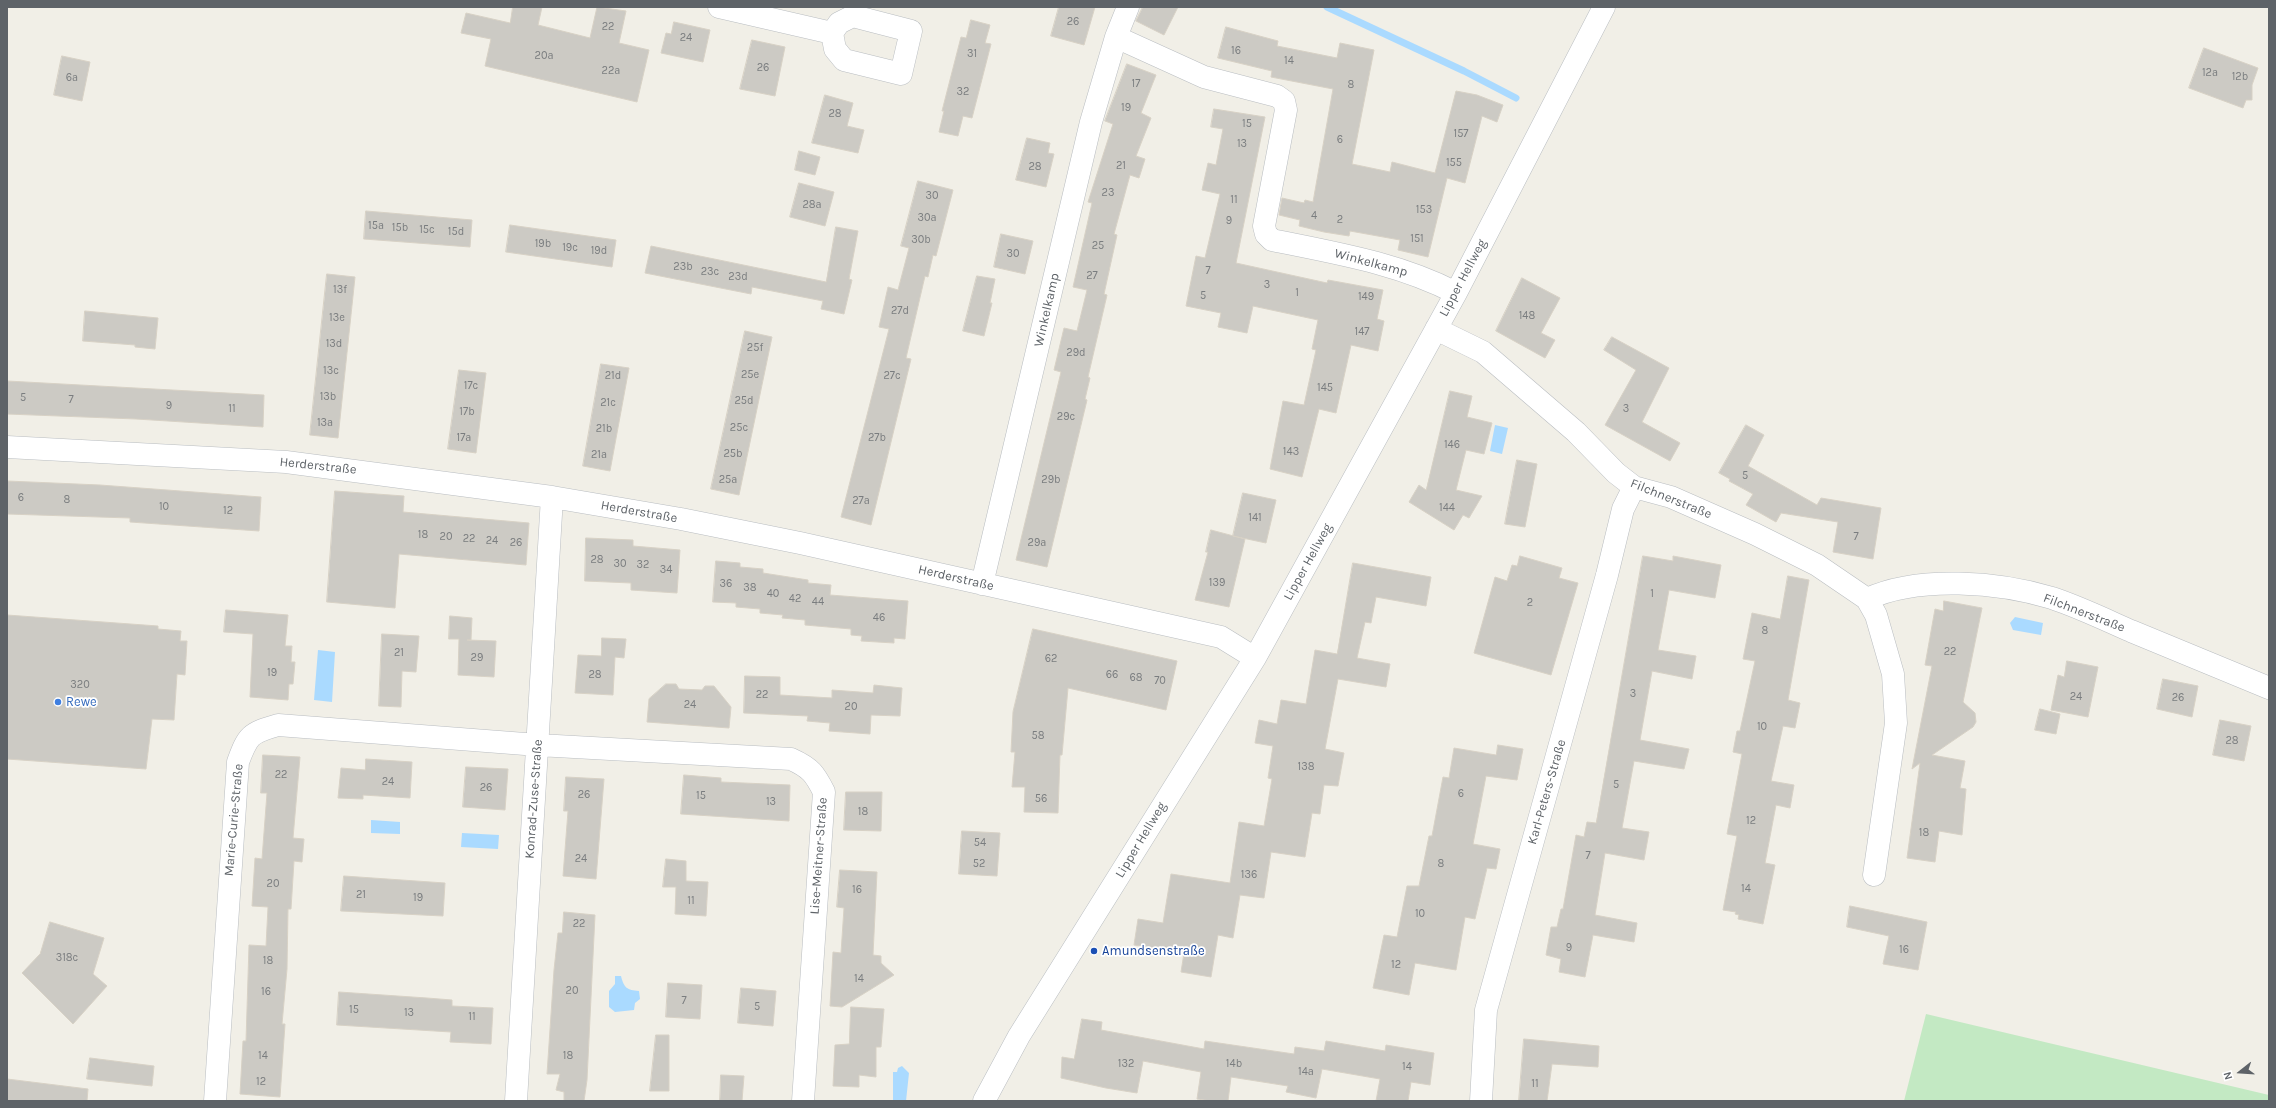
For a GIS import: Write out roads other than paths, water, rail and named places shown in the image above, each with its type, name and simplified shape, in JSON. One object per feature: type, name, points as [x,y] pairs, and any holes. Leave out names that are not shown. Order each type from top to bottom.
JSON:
[{"type":"street","points":[[719,7],[832,33]]},
{"type":"street","name":"Winkelkamp","points":[[982,584],[1091,122],[1116,37],[1128,7]]},
{"type":"street","name":"Lipper Hellweg","points":[[984,1101],[1019,1036],[1254,658],[1456,293],[1604,7]]},
{"type":"street","name":"Winkelkamp","points":[[1116,37],[1204,77],[1277,96],[1284,101],[1286,110],[1264,226],[1266,234],[1272,240],[1381,263],[1432,281],[1456,293]]},
{"type":"street","name":"Filchnerstraße","points":[[1436,329],[1483,352],[1576,432],[1616,473],[1634,486],[1671,497],[1755,534],[1817,565],[1867,599],[1876,615],[1893,674],[1896,703],[1896,723],[1874,875]]},
{"type":"street","name":"Herderstraße","points":[[7,448],[286,462],[552,497],[680,519],[792,542],[1221,637],[1254,658]]},
{"type":"street","name":"Karl-Peters-Straße","points":[[1481,1101],[1486,1010],[1607,575],[1623,509],[1634,486]]},
{"type":"street","name":"Konrad-Zuse-Straße","points":[[516,1101],[552,497]]},
{"type":"street","name":"Filchnerstraße","points":[[1867,599],[1884,592],[1910,586],[1940,584],[1973,585],[2012,590],[2046,597],[2269,688]]},
{"type":"street","name":"Marie-Curie-Straße","points":[[215,1101],[238,762],[246,740],[258,730],[278,725],[538,745]]},
{"type":"street","name":"Lise-Meitner-Straße","points":[[538,745],[791,759],[805,765],[816,775],[824,792],[803,1101]]},
{"type":"water","points":[[1495,425],[1508,428],[1502,454],[1490,451]]},
{"type":"water","points":[[2015,617],[2043,623],[2041,635],[2013,630],[2010,623]]},
{"type":"water","points":[[318,650],[335,652],[332,702],[314,700]]},
{"type":"water","points":[[371,820],[400,822],[400,834],[371,833]]},
{"type":"water","points":[[462,833],[499,835],[498,849],[461,847]]},
{"type":"water","points":[[615,976],[621,976],[623,983],[627,988],[639,991],[640,999],[635,1003],[634,1010],[615,1012],[609,1007],[609,991],[615,984]]},
{"type":"water","points":[[902,1066],[909,1073],[906,1101],[893,1100],[893,1072],[897,1072],[898,1068]]},
{"type":"waterway","points":[[1327,7],[1464,71],[1516,98]]},
{"type":"place","name":"Rewe","points":[[58,702]]},
{"type":"place","name":"Amundsenstraße","points":[[1094,951]]}]
